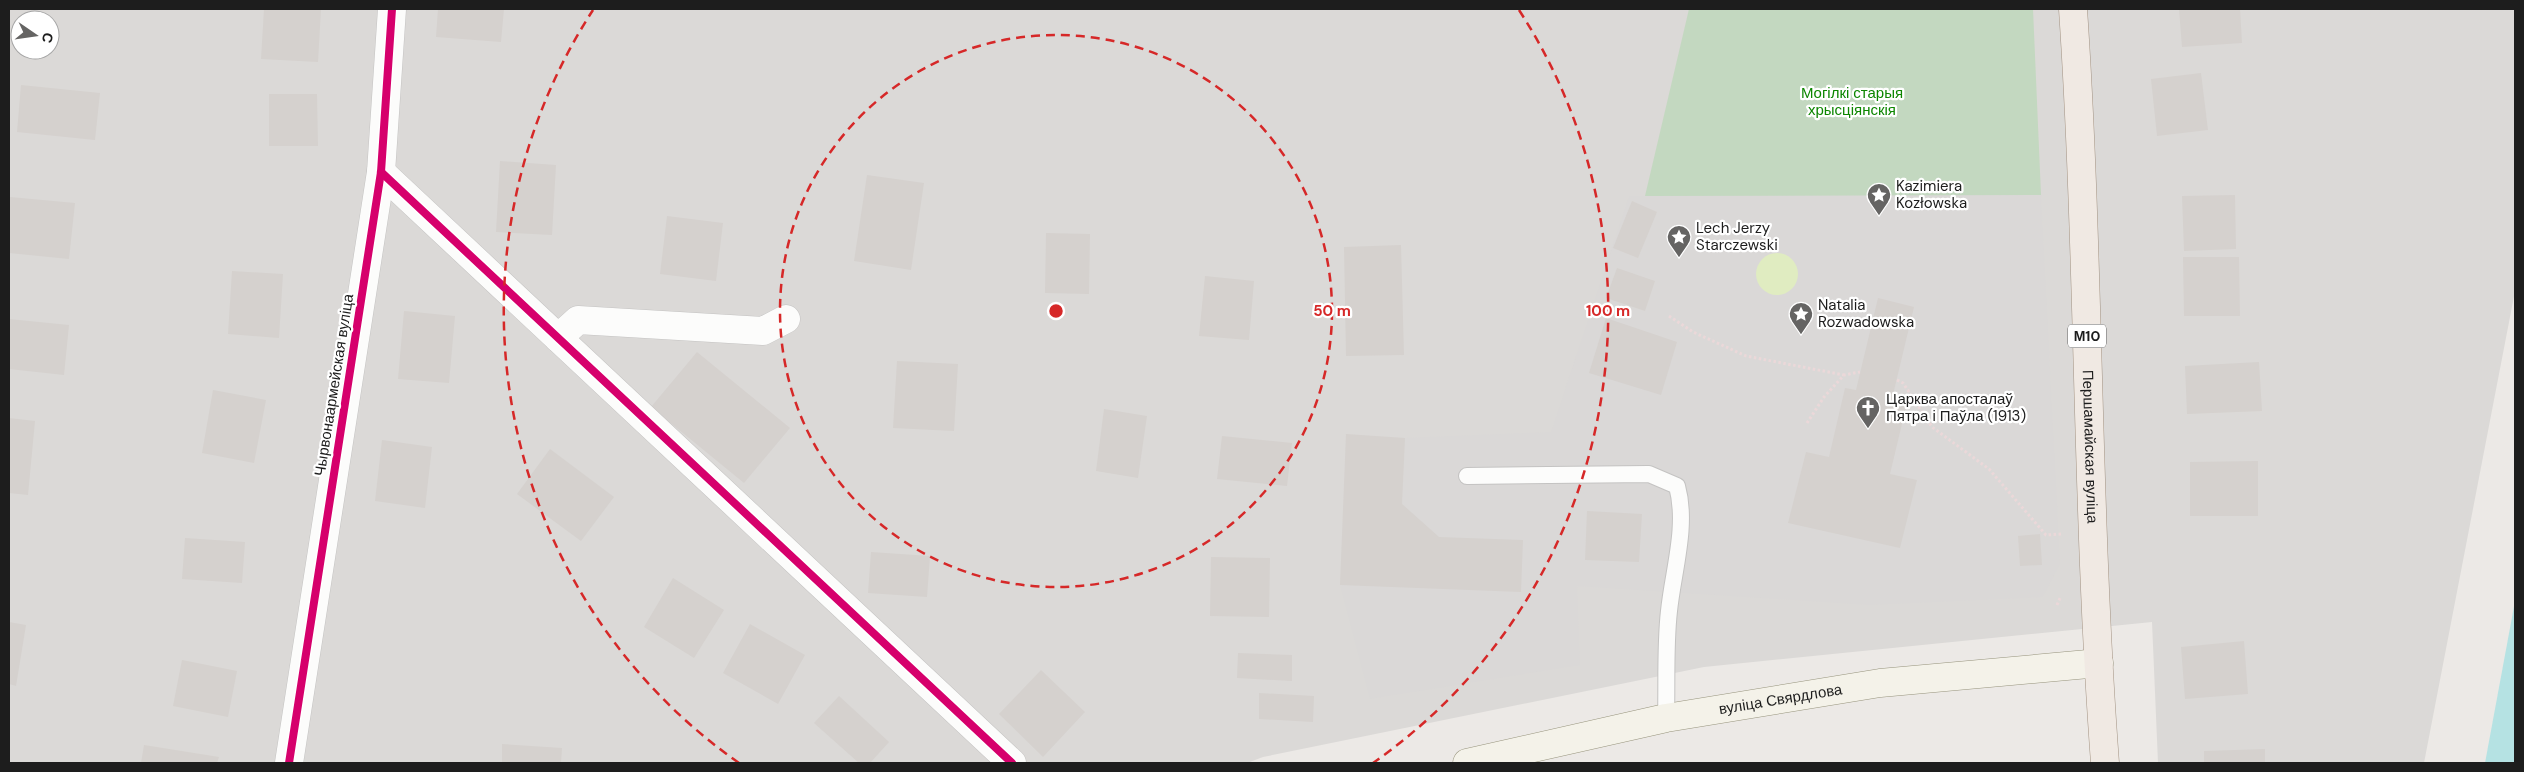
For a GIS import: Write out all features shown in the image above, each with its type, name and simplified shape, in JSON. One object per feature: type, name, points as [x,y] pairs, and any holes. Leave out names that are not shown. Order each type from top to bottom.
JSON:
[{"type":"main road","name":"Першамайская вуліца","points":[[2073,9],[2079,96],[2099,663],[2105,763]]},
{"type":"main road","name":"вуліца Свярдлова","points":[[1467,763],[1666,718],[1880,683],[2099,663]]},
{"type":"street","name":"Чырвонаармейская вуліца","points":[[289,763],[381,172],[392,9]]},
{"type":"street","points":[[381,172],[1012,763]]},
{"type":"street","points":[[558,338],[578,320],[763,331],[786,319]]},
{"type":"lane","points":[[1467,476],[1650,474],[1677,486],[1682,503],[1677,561],[1669,611],[1666,718]]},
{"type":"path","points":[[1669,316],[1693,332],[1746,356],[1844,375],[1860,372]]},
{"type":"path","points":[[1807,423],[1824,397],[1844,375]]},
{"type":"path","points":[[1897,380],[1903,383],[1932,427],[1989,469],[2046,534],[2067,534]]},
{"type":"shaded area","points":[[9,9],[2515,9],[2515,291],[2424,763],[2158,763],[2152,622],[1704,667],[1263,757],[1247,763],[9,763]]},
{"type":"shaded area","points":[[2041,195],[2060,564],[2043,597],[1869,605],[1577,586],[1580,665],[1370,699],[1340,585],[1346,434],[1405,438],[1551,432],[1629,196]]},
{"type":"green space","name":"Могілкі старыя хрысціянскія","points":[[1689,9],[2033,9],[2041,195],[1645,196]]},
{"type":"green space","points":[[1781,253],[1789,256],[1795,262],[1798,274],[1795,286],[1789,292],[1773,295],[1765,292],[1759,286],[1756,270],[1759,262],[1765,256]]},
{"type":"water","points":[[2515,601],[2515,763],[2485,763]]},
{"type":"building","points":[[264,9],[321,9],[318,62],[261,59]]},
{"type":"building","points":[[438,9],[504,9],[501,42],[436,37]]},
{"type":"building","points":[[2179,9],[2240,9],[2242,43],[2182,47]]},
{"type":"building","points":[[2201,73],[2208,130],[2157,136],[2151,79]]},
{"type":"building","points":[[21,85],[100,93],[95,140],[17,132]]},
{"type":"building","points":[[269,94],[317,94],[318,146],[269,146]]},
{"type":"building","points":[[500,161],[556,165],[552,235],[496,232]]},
{"type":"building","points":[[867,175],[924,183],[911,270],[854,261]]},
{"type":"building","points":[[2235,195],[2236,249],[2184,251],[2182,196]]},
{"type":"building","points":[[10,197],[75,203],[69,259],[9,253]]},
{"type":"building","points":[[1632,201],[1657,212],[1638,258],[1613,248]]},
{"type":"building","points":[[667,216],[723,223],[716,281],[660,274]]},
{"type":"building","points":[[1046,233],[1090,234],[1089,294],[1045,293]]},
{"type":"building","points":[[1401,245],[1404,355],[1346,356],[1344,247]]},
{"type":"building","points":[[2183,257],[2239,257],[2240,316],[2184,316]]},
{"type":"building","points":[[1617,268],[1655,281],[1645,311],[1606,298]]},
{"type":"building","points":[[232,271],[283,274],[279,338],[228,334]]},
{"type":"building","points":[[1205,276],[1254,281],[1249,340],[1199,336]]},
{"type":"building","name":"Царква апосталаў Пятра і Паўла (1913)","points":[[1878,298],[1914,307],[1891,403],[1906,407],[1890,474],[1917,480],[1900,548],[1788,523],[1806,452],[1829,457],[1845,388],[1856,390]]},
{"type":"building","points":[[404,311],[455,316],[449,383],[398,379]]},
{"type":"building","points":[[1606,318],[1677,342],[1661,395],[1589,373]]},
{"type":"building","points":[[9,319],[69,325],[64,375],[9,369]]},
{"type":"building","points":[[697,352],[790,428],[744,483],[651,407]]},
{"type":"building","points":[[897,361],[958,364],[954,431],[893,428]]},
{"type":"building","points":[[2259,362],[2262,411],[2187,414],[2185,366]]},
{"type":"building","points":[[213,390],[266,400],[254,463],[202,453]]},
{"type":"building","points":[[1104,409],[1147,416],[1138,478],[1096,471]]},
{"type":"building","points":[[9,418],[35,421],[28,495],[9,493]]},
{"type":"building","points":[[1346,434],[1405,438],[1402,504],[1439,537],[1523,540],[1521,592],[1340,585]]},
{"type":"building","points":[[1222,436],[1292,443],[1287,486],[1217,479]]},
{"type":"building","points":[[382,440],[432,447],[425,508],[375,501]]},
{"type":"building","points":[[550,449],[614,497],[581,541],[517,494]]},
{"type":"building","points":[[2258,461],[2258,516],[2190,516],[2190,462]]},
{"type":"building","points":[[1587,511],[1642,514],[1639,562],[1585,560]]},
{"type":"building","points":[[2040,534],[2042,565],[2020,566],[2018,536]]},
{"type":"building","points":[[185,538],[245,542],[242,583],[182,579]]},
{"type":"building","points":[[871,552],[930,556],[927,597],[868,593]]},
{"type":"building","points":[[1211,557],[1270,558],[1269,617],[1210,616]]},
{"type":"building","points":[[673,578],[724,610],[694,658],[644,627]]},
{"type":"building","points":[[9,622],[26,625],[16,686],[9,684]]},
{"type":"building","points":[[750,624],[805,655],[778,704],[723,673]]},
{"type":"building","points":[[2244,641],[2248,694],[2185,699],[2181,647]]},
{"type":"building","points":[[1238,653],[1292,655],[1292,681],[1237,678]]},
{"type":"building","points":[[182,660],[237,671],[228,717],[173,706]]},
{"type":"building","points":[[1041,670],[1085,712],[1043,757],[999,714]]},
{"type":"building","points":[[1259,693],[1314,696],[1313,722],[1259,719]]},
{"type":"building","points":[[839,696],[889,742],[870,763],[859,763],[814,723]]},
{"type":"building","points":[[502,744],[562,748],[561,763],[502,763]]},
{"type":"building","points":[[144,745],[219,757],[217,763],[141,763]]},
{"type":"building","points":[[2265,749],[2265,763],[2204,763],[2204,751]]},
{"type":"cycle path","points":[[289,763],[381,172],[392,9]]},
{"type":"cycle path","points":[[381,172],[1012,763]]},
{"type":"place","name":"Kazimiera Kozłowska","points":[[1879,216]]},
{"type":"place","name":"Lech Jerzy Starczewski","points":[[1679,258]]},
{"type":"place","name":"Natalia Rozwadowska","points":[[1801,335]]},
{"type":"place","name":"Царква апосталаў Пятра і Паўла (1913)","points":[[1868,429]]}]
